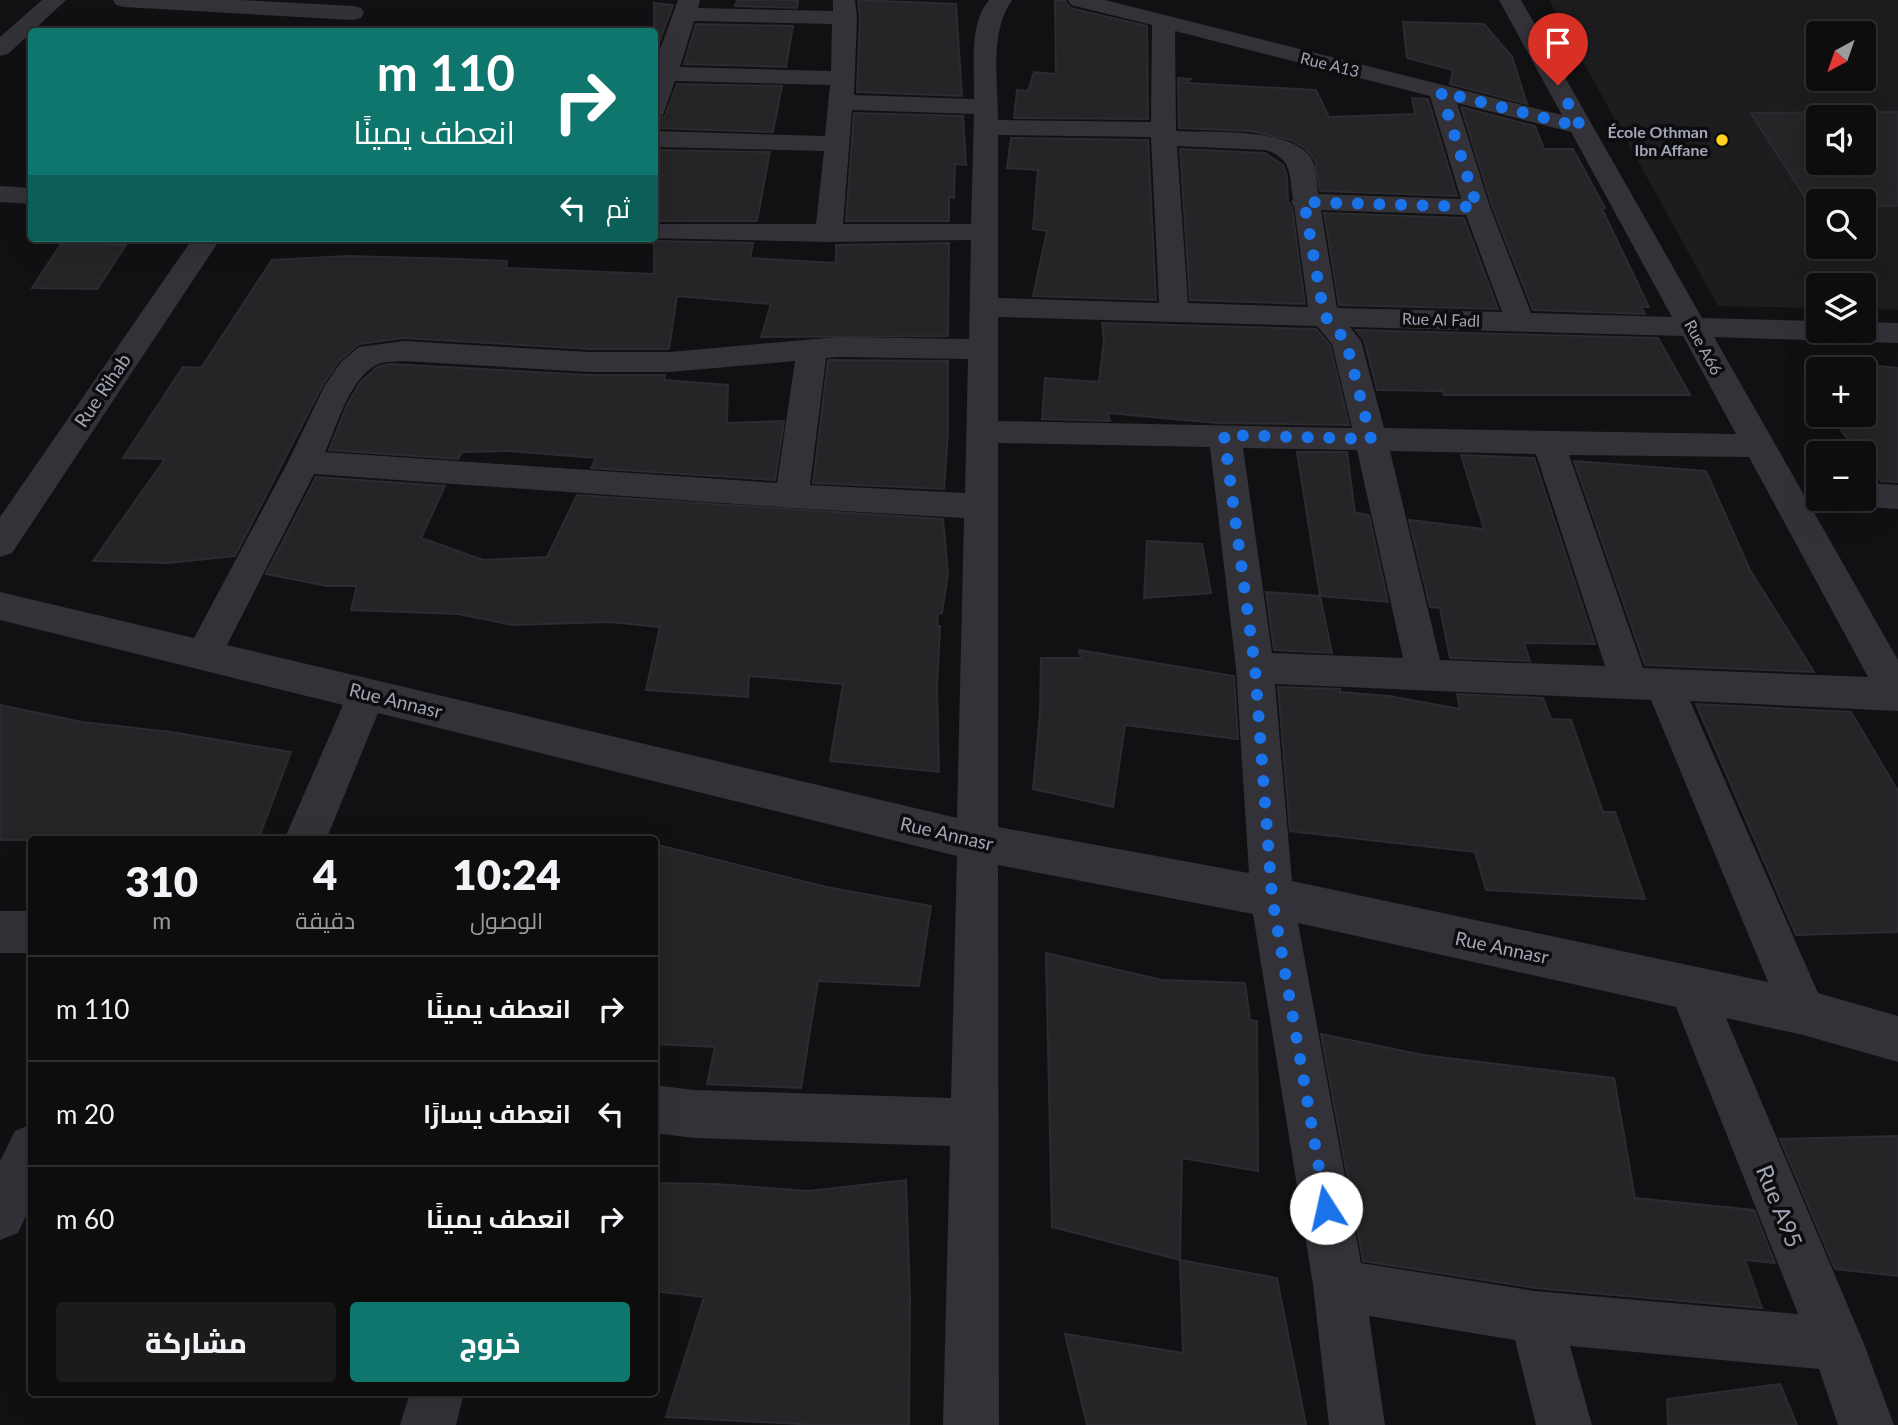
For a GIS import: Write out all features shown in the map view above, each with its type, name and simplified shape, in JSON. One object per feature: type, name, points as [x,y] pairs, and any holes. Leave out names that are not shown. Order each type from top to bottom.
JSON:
[{"type":"street","points":[[31,28],[55,0]]},
{"type":"street","points":[[124,0],[352,15]]},
{"type":"street","points":[[971,1425],[984,349],[983,232],[988,28],[1001,0]]},
{"type":"street","name":"Rue A13","points":[[1079,0],[1581,127]]},
{"type":"street","name":"Rue A66","points":[[1510,0],[1898,694]]},
{"type":"street","points":[[829,234],[842,90],[845,9],[687,7],[659,73],[842,90],[986,117],[1268,143],[1288,149],[1300,162],[1304,202],[1324,315],[1346,341],[1425,675]]},
{"type":"street","points":[[1163,23],[1163,134],[1174,313]]},
{"type":"street","points":[[7,56],[28,32]]},
{"type":"street","points":[[1441,92],[1477,207],[1520,322]]},
{"type":"street","points":[[658,139],[838,144]]},
{"type":"street","points":[[0,194],[28,196]]},
{"type":"street","points":[[1304,202],[1477,207]]},
{"type":"street","points":[[658,232],[983,232]]},
{"type":"street","name":"Rue Rihab","points":[[0,544],[204,242]]},
{"type":"street","name":"Rue Al Fadl","points":[[984,307],[1898,333]]},
{"type":"street","points":[[204,655],[304,462],[339,387],[352,369],[370,354],[384,351],[590,362],[670,362],[838,347],[984,349]]},
{"type":"street","points":[[792,496],[813,350]]},
{"type":"street","points":[[982,432],[1759,446]]},
{"type":"street","points":[[1224,435],[1255,668],[1272,897],[1339,1285],[1357,1425]]},
{"type":"street","points":[[1549,444],[1647,684],[1802,1012]]},
{"type":"street","points":[[304,462],[792,496],[982,506]]},
{"type":"street","points":[[1785,492],[1806,493]]},
{"type":"street","points":[[1876,496],[1898,497]]},
{"type":"street","name":"Rue Annasr","points":[[0,606],[978,842],[1272,897],[1802,1012],[1898,1039]]},
{"type":"street","points":[[1861,628],[1898,629]]},
{"type":"street","points":[[1255,668],[1898,694]]},
{"type":"street","points":[[307,836],[367,694]]},
{"type":"street","points":[[0,932],[28,932]]},
{"type":"street","name":"Rue A95","points":[[1691,988],[1837,1344],[1866,1425]]},
{"type":"street","points":[[658,1110],[694,1114],[975,1123]]},
{"type":"street","points":[[0,1215],[28,1156]]},
{"type":"street","points":[[1339,1285],[1535,1317],[1837,1344]]},
{"type":"street","points":[[1535,1317],[1564,1425]]},
{"type":"street","points":[[428,1425],[436,1396]]},
{"type":"shaded area","name":"École Othman Ibn Affane","points":[[1549,0],[1898,0],[1898,310],[1876,309],[1876,273],[1806,273],[1806,308],[1718,306]]},
{"type":"building","points":[[737,0],[798,0],[797,8],[735,6]]},
{"type":"building","points":[[858,0],[956,4],[962,96],[857,92],[860,18]]},
{"type":"building","points":[[1055,0],[1065,0],[1070,8],[1147,26],[1148,119],[1014,118],[1017,90],[1028,91],[1034,72],[1056,74]]},
{"type":"building","points":[[654,3],[673,5],[658,46],[658,28],[654,28]]},
{"type":"building","points":[[1403,22],[1484,24],[1512,57],[1527,104],[1450,84],[1453,70],[1407,58]]},
{"type":"building","points":[[696,24],[793,26],[786,67],[684,64]]},
{"type":"building","points":[[1178,78],[1191,79],[1186,83],[1316,90],[1329,117],[1415,114],[1412,98],[1428,99],[1457,196],[1320,191],[1315,160],[1305,148],[1291,140],[1251,131],[1179,128]]},
{"type":"building","points":[[677,84],[782,86],[773,132],[658,128],[658,119],[665,116]]},
{"type":"building","points":[[1461,107],[1535,126],[1544,149],[1573,149],[1605,208],[1602,209],[1649,307],[1641,307],[1645,314],[1533,310],[1492,206]]},
{"type":"building","points":[[1876,112],[1898,112],[1898,206],[1876,205],[1876,189],[1806,189],[1806,199],[1751,113],[1806,113],[1806,175],[1876,175]]},
{"type":"building","points":[[854,113],[963,116],[966,165],[955,164],[954,198],[949,197],[949,221],[846,221]]},
{"type":"building","points":[[1011,138],[1148,140],[1156,300],[1033,296],[1047,231],[1033,229],[1038,170],[1007,168]]},
{"type":"building","points":[[1180,149],[1265,153],[1283,165],[1287,176],[1288,202],[1292,207],[1305,304],[1190,300]]},
{"type":"building","points":[[658,150],[770,152],[757,221],[658,221]]},
{"type":"building","points":[[1324,213],[1464,218],[1498,309],[1339,305]]},
{"type":"building","points":[[658,241],[753,243],[750,258],[836,263],[836,245],[949,243],[948,336],[761,337],[771,304],[677,296],[669,349],[590,349],[404,338],[359,344],[339,361],[322,386],[235,556],[168,563],[93,561],[165,459],[123,458],[183,367],[201,368],[272,260],[347,256],[458,259],[507,261],[506,268],[654,274],[654,242]]},
{"type":"building","points":[[61,244],[126,245],[97,289],[32,288]]},
{"type":"building","points":[[1102,323],[1316,329],[1330,345],[1349,425],[1217,423],[1108,413],[1110,421],[1042,419],[1045,378],[1099,382],[1104,340]]},
{"type":"building","points":[[1356,330],[1658,338],[1690,395],[1444,395],[1443,391],[1377,390],[1364,340]]},
{"type":"building","points":[[828,360],[948,361],[948,432],[944,489],[813,483]]},
{"type":"building","points":[[390,364],[590,375],[665,375],[664,380],[728,385],[727,423],[784,421],[775,480],[591,468],[596,458],[510,451],[462,452],[458,459],[329,450],[347,405],[360,383],[377,367]]},
{"type":"building","points":[[1876,366],[1898,368],[1898,482],[1881,481],[1876,475],[1876,441],[1850,441],[1838,427],[1876,427]]},
{"type":"building","points":[[1297,452],[1347,452],[1355,513],[1369,515],[1388,602],[1320,596]]},
{"type":"building","points":[[1461,455],[1534,458],[1595,644],[1524,643],[1530,661],[1450,658],[1440,608],[1430,607],[1409,520],[1484,529]]},
{"type":"building","points":[[1574,461],[1706,471],[1750,570],[1814,672],[1645,665]]},
{"type":"building","points":[[316,477],[445,486],[421,538],[483,560],[547,557],[577,495],[943,519],[948,574],[942,613],[938,614],[937,626],[940,626],[937,688],[939,772],[830,761],[843,684],[749,676],[748,697],[646,690],[660,627],[610,622],[512,625],[458,614],[351,610],[357,586],[327,586],[266,574]]},
{"type":"building","points":[[1147,541],[1202,544],[1211,593],[1144,598]]},
{"type":"building","points":[[1266,592],[1320,596],[1332,653],[1274,650]]},
{"type":"building","points":[[1079,650],[1234,676],[1238,739],[1125,725],[1113,807],[1033,789],[1040,715],[1041,658],[1081,658]]},
{"type":"building","points":[[1278,687],[1340,689],[1340,692],[1389,696],[1460,709],[1457,694],[1543,698],[1551,719],[1571,720],[1603,812],[1615,812],[1645,899],[1486,890],[1475,852],[1290,831]]},
{"type":"building","points":[[1696,704],[1851,712],[1898,791],[1898,932],[1796,935]]},
{"type":"building","points":[[0,705],[82,722],[171,732],[291,752],[260,836],[28,836],[28,840],[0,840]]},
{"type":"building","points":[[658,845],[826,887],[931,906],[919,986],[818,981],[801,1088],[707,1084],[715,1047],[658,1044]]},
{"type":"building","points":[[1046,953],[1162,980],[1245,983],[1250,1020],[1257,1021],[1258,1171],[1182,1158],[1180,1260],[1052,1227]]},
{"type":"building","points":[[1321,1034],[1423,1055],[1614,1078],[1635,1198],[1754,1210],[1775,1263],[1745,1260],[1762,1308],[1535,1288],[1363,1261]]},
{"type":"building","points":[[1898,1136],[1898,1276],[1835,1269],[1780,1139]]},
{"type":"building","points":[[906,1180],[910,1297],[909,1425],[819,1425],[666,1417],[704,1297],[658,1291],[658,1183],[716,1184],[808,1191]]},
{"type":"building","points":[[1180,1260],[1277,1278],[1306,1425],[1087,1425],[1065,1334],[1183,1353]]},
{"type":"building","points":[[1780,1384],[1797,1425],[1668,1425],[1667,1399]]},
{"type":"place","name":"École Othman Ibn Affane","points":[[1722,140]]},
{"type":"route","points":[[1326,1208],[1272,897],[1255,668],[1224,435],[1371,439],[1346,341],[1324,315],[1304,202],[1477,207],[1441,92],[1581,127],[1558,85]]}]
